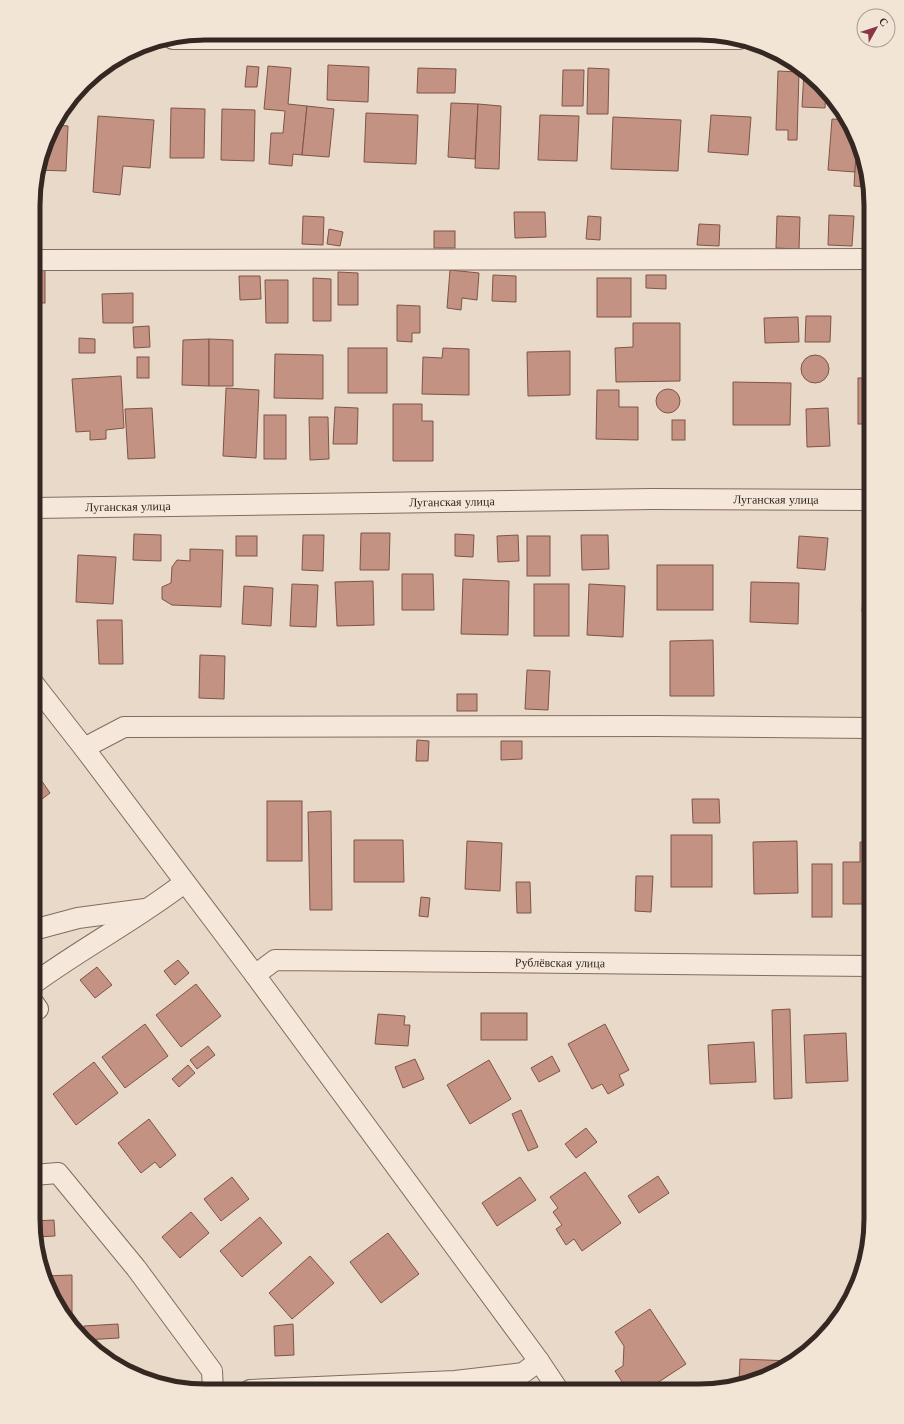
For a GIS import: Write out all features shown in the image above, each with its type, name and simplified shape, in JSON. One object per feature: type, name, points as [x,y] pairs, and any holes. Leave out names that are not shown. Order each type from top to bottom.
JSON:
[{"type":"street","points":[[40,260],[864,259]]},
{"type":"street","name":"Луганская улица","points":[[40,508],[654,499],[864,500]]},
{"type":"street","points":[[40,692],[255,975],[539,1361],[554,1384]]},
{"type":"street","points":[[84,748],[124,727],[655,726],[864,728]]},
{"type":"street","points":[[40,979],[60,964],[151,908],[184,883]]},
{"type":"street","points":[[40,928],[78,918],[151,908]]},
{"type":"street","name":"Рублёвская улица","points":[[255,975],[275,960],[864,966]]},
{"type":"street","points":[[40,1174],[58,1173],[136,1268],[212,1371],[213,1384]]},
{"type":"street","points":[[387,1384],[455,1381],[523,1373],[539,1361]]},
{"type":"building","points":[[328,65],[369,67],[368,102],[327,100]]},
{"type":"building","points":[[247,66],[259,67],[257,87],[245,87]]},
{"type":"building","points":[[268,66],[291,68],[288,104],[307,106],[302,155],[293,154],[292,166],[269,164],[271,133],[283,133],[285,111],[264,109]]},
{"type":"building","points":[[418,68],[456,69],[455,93],[417,93]]},
{"type":"building","points":[[588,68],[609,69],[608,114],[587,114]]},
{"type":"building","points":[[563,70],[584,70],[583,106],[562,106]]},
{"type":"building","points":[[778,71],[797,72],[799,73],[797,140],[788,140],[788,130],[776,130]]},
{"type":"building","points":[[804,77],[826,99],[825,108],[802,107]]},
{"type":"building","points":[[451,103],[478,104],[475,159],[448,157]]},
{"type":"building","points":[[478,104],[501,106],[499,169],[475,168]]},
{"type":"building","points":[[307,106],[334,109],[329,157],[302,155]]},
{"type":"building","points":[[171,108],[205,109],[204,158],[170,158]]},
{"type":"building","points":[[222,109],[255,110],[254,161],[221,160]]},
{"type":"building","points":[[366,113],[418,115],[416,164],[364,162]]},
{"type":"building","points":[[540,115],[579,116],[577,161],[538,160]]},
{"type":"building","points":[[711,115],[751,117],[748,155],[708,152]]},
{"type":"building","points":[[98,116],[154,120],[150,168],[123,166],[120,195],[93,192]]},
{"type":"building","points":[[613,117],[681,120],[678,171],[611,169]]},
{"type":"building","points":[[832,119],[840,120],[856,155],[855,172],[828,170]]},
{"type":"building","points":[[60,125],[68,126],[66,171],[44,170],[49,152]]},
{"type":"building","points":[[856,155],[863,187],[854,186]]},
{"type":"building","points":[[514,212],[545,212],[546,237],[515,238]]},
{"type":"building","points":[[829,215],[854,216],[852,246],[828,245]]},
{"type":"building","points":[[303,216],[324,217],[323,245],[302,244]]},
{"type":"building","points":[[588,216],[601,217],[600,240],[586,239]]},
{"type":"building","points":[[777,216],[800,217],[799,249],[776,248]]},
{"type":"building","points":[[699,224],[720,225],[719,246],[697,245]]},
{"type":"building","points":[[329,229],[343,232],[340,246],[327,244]]},
{"type":"building","points":[[434,231],[455,231],[455,248],[434,248]]},
{"type":"building","points":[[40,269],[45,269],[45,303],[40,303]]},
{"type":"building","points":[[450,270],[479,273],[477,300],[462,298],[461,310],[447,308]]},
{"type":"building","points":[[338,272],[358,273],[358,305],[338,305]]},
{"type":"building","points":[[493,275],[516,276],[516,302],[492,301]]},
{"type":"building","points":[[646,275],[666,275],[666,289],[646,288]]},
{"type":"building","points":[[239,276],[260,276],[261,299],[240,300]]},
{"type":"building","points":[[313,278],[331,279],[331,321],[313,321]]},
{"type":"building","points":[[597,278],[631,278],[631,317],[597,317]]},
{"type":"building","points":[[265,280],[288,280],[288,323],[266,323]]},
{"type":"building","points":[[133,293],[133,323],[103,323],[102,294]]},
{"type":"building","points":[[397,305],[420,306],[420,333],[412,333],[412,342],[397,341]]},
{"type":"building","points":[[806,316],[831,316],[830,342],[805,342]]},
{"type":"building","points":[[798,317],[799,342],[765,343],[764,318]]},
{"type":"building","points":[[633,323],[680,323],[680,381],[616,382],[615,348],[633,347]]},
{"type":"building","points":[[149,326],[150,347],[134,348],[133,327]]},
{"type":"building","points":[[79,338],[95,339],[95,353],[79,353]]},
{"type":"building","points":[[209,339],[209,386],[182,385],[183,340]]},
{"type":"building","points":[[209,339],[233,340],[233,386],[209,386]]},
{"type":"building","points":[[348,348],[387,348],[387,393],[348,393]]},
{"type":"building","points":[[443,348],[469,349],[469,395],[422,394],[423,357],[442,358]]},
{"type":"building","points":[[570,351],[570,395],[528,396],[527,352]]},
{"type":"building","points":[[275,354],[323,355],[323,399],[274,398]]},
{"type":"building","points":[[815,355],[825,359],[829,369],[825,379],[815,383],[805,379],[801,369],[805,359]]},
{"type":"building","points":[[137,357],[149,357],[149,378],[137,378]]},
{"type":"building","points":[[121,376],[124,428],[106,430],[106,439],[90,440],[90,431],[76,432],[72,379]]},
{"type":"building","points":[[858,378],[864,378],[864,424],[858,424]]},
{"type":"building","points":[[733,382],[791,383],[790,425],[733,425]]},
{"type":"building","points":[[226,388],[259,390],[256,458],[223,456]]},
{"type":"building","points":[[668,389],[676,393],[680,401],[676,409],[668,413],[660,409],[656,401],[660,393]]},
{"type":"building","points":[[597,390],[619,390],[619,407],[638,407],[638,440],[596,439]]},
{"type":"building","points":[[393,404],[422,404],[422,421],[433,421],[433,461],[393,461]]},
{"type":"building","points":[[335,407],[358,408],[357,444],[333,444]]},
{"type":"building","points":[[152,408],[155,458],[128,459],[125,409]]},
{"type":"building","points":[[828,408],[830,446],[807,447],[806,409]]},
{"type":"building","points":[[264,415],[286,415],[286,459],[264,459]]},
{"type":"building","points":[[309,417],[328,417],[329,459],[310,460]]},
{"type":"building","points":[[672,420],[685,420],[685,440],[672,440]]},
{"type":"building","points":[[361,533],[390,533],[389,570],[360,570]]},
{"type":"building","points":[[134,534],[161,535],[161,561],[133,560]]},
{"type":"building","points":[[455,534],[474,535],[473,557],[455,556]]},
{"type":"building","points":[[303,535],[324,535],[323,571],[302,570]]},
{"type":"building","points":[[518,535],[519,561],[498,562],[497,536]]},
{"type":"building","points":[[581,535],[608,535],[609,569],[582,570]]},
{"type":"building","points":[[236,536],[257,536],[257,556],[236,556]]},
{"type":"building","points":[[527,536],[550,536],[550,576],[527,576]]},
{"type":"building","points":[[799,536],[828,538],[825,570],[797,568]]},
{"type":"building","points":[[190,549],[223,550],[221,607],[172,605],[162,599],[162,587],[171,583],[172,567],[177,560],[190,561]]},
{"type":"building","points":[[78,555],[116,557],[113,604],[76,602]]},
{"type":"building","points":[[657,565],[713,565],[713,610],[657,610]]},
{"type":"building","points":[[402,574],[433,574],[434,610],[402,610]]},
{"type":"building","points":[[463,579],[509,581],[508,635],[461,634]]},
{"type":"building","points":[[373,581],[374,625],[337,626],[335,582]]},
{"type":"building","points":[[751,582],[799,583],[798,624],[750,622]]},
{"type":"building","points":[[864,582],[864,612],[862,612]]},
{"type":"building","points":[[292,584],[318,585],[316,627],[290,626]]},
{"type":"building","points":[[534,584],[569,584],[569,636],[534,636]]},
{"type":"building","points":[[589,584],[625,586],[623,637],[587,635]]},
{"type":"building","points":[[244,586],[273,588],[271,626],[242,624]]},
{"type":"building","points":[[97,620],[122,620],[123,664],[99,664]]},
{"type":"building","points":[[713,640],[714,696],[670,696],[670,641]]},
{"type":"building","points":[[200,655],[225,656],[224,699],[199,698]]},
{"type":"building","points":[[527,670],[550,671],[548,710],[525,709]]},
{"type":"building","points":[[457,694],[477,694],[477,711],[457,711]]},
{"type":"building","points":[[417,740],[429,741],[428,761],[416,761]]},
{"type":"building","points":[[501,741],[522,741],[522,759],[501,760]]},
{"type":"building","points":[[40,778],[50,793],[40,800]]},
{"type":"building","points":[[692,799],[719,799],[720,823],[693,823]]},
{"type":"building","points":[[267,801],[302,801],[302,861],[267,861]]},
{"type":"building","points":[[331,811],[332,910],[310,910],[308,812]]},
{"type":"building","points":[[671,835],[712,835],[712,887],[671,887]]},
{"type":"building","points":[[354,840],[403,840],[404,882],[354,882]]},
{"type":"building","points":[[467,841],[502,843],[500,891],[465,889]]},
{"type":"building","points":[[797,841],[798,893],[754,894],[753,842]]},
{"type":"building","points":[[860,842],[864,842],[864,904],[843,904],[843,862],[860,862]]},
{"type":"building","points":[[812,864],[832,864],[832,917],[812,917]]},
{"type":"building","points":[[636,876],[653,876],[651,912],[635,911]]},
{"type":"building","points":[[516,882],[530,882],[531,913],[517,913]]},
{"type":"building","points":[[421,897],[430,898],[428,917],[419,916]]},
{"type":"building","points":[[178,960],[189,973],[175,985],[164,971]]},
{"type":"building","points":[[97,967],[112,985],[95,998],[80,980]]},
{"type":"building","points":[[196,984],[221,1016],[181,1047],[156,1015]]},
{"type":"building","points":[[790,1009],[792,1098],[774,1099],[772,1010]]},
{"type":"building","points":[[481,1013],[527,1013],[527,1040],[481,1040]]},
{"type":"building","points":[[378,1014],[405,1016],[404,1025],[410,1025],[408,1046],[375,1044]]},
{"type":"building","points":[[145,1024],[168,1056],[125,1088],[102,1057]]},
{"type":"building","points":[[605,1024],[629,1070],[619,1075],[624,1085],[608,1094],[602,1084],[592,1089],[568,1044]]},
{"type":"building","points":[[846,1033],[848,1081],[806,1083],[804,1035]]},
{"type":"building","points":[[754,1042],[756,1082],[710,1084],[708,1045]]},
{"type":"building","points":[[208,1046],[215,1055],[197,1069],[190,1060]]},
{"type":"building","points":[[552,1056],[560,1071],[539,1082],[531,1068]]},
{"type":"building","points":[[415,1059],[424,1079],[403,1088],[395,1067]]},
{"type":"building","points":[[489,1060],[511,1099],[470,1124],[447,1085]]},
{"type":"building","points":[[94,1062],[118,1093],[76,1125],[53,1094]]},
{"type":"building","points":[[188,1065],[195,1073],[179,1087],[172,1079]]},
{"type":"building","points":[[521,1110],[538,1147],[528,1151],[512,1114]]},
{"type":"building","points":[[149,1119],[176,1155],[160,1168],[155,1162],[141,1173],[118,1143]]},
{"type":"building","points":[[586,1128],[597,1142],[576,1158],[565,1144]]},
{"type":"building","points":[[585,1172],[621,1223],[582,1251],[574,1239],[566,1245],[556,1229],[562,1225],[553,1212],[558,1208],[550,1197]]},
{"type":"building","points":[[658,1176],[669,1193],[639,1213],[628,1196]]},
{"type":"building","points":[[232,1177],[249,1199],[221,1221],[204,1199]]},
{"type":"building","points":[[520,1177],[536,1200],[497,1226],[482,1203]]},
{"type":"building","points":[[191,1212],[209,1233],[180,1258],[162,1237]]},
{"type":"building","points":[[260,1217],[282,1243],[242,1277],[220,1251]]},
{"type":"building","points":[[54,1220],[55,1236],[41,1237],[40,1221]]},
{"type":"building","points":[[388,1233],[419,1274],[381,1303],[350,1262]]},
{"type":"building","points":[[310,1256],[334,1283],[292,1319],[269,1293]]},
{"type":"building","points":[[72,1275],[72,1317],[62,1302],[51,1276]]},
{"type":"building","points":[[650,1309],[686,1364],[656,1384],[623,1384],[615,1371],[623,1366],[624,1346],[615,1332]]},
{"type":"building","points":[[118,1324],[119,1338],[92,1340],[84,1331],[84,1326]]},
{"type":"building","points":[[293,1324],[294,1355],[275,1356],[274,1326]]},
{"type":"building","points":[[740,1359],[784,1361],[772,1367],[739,1379]]}]
